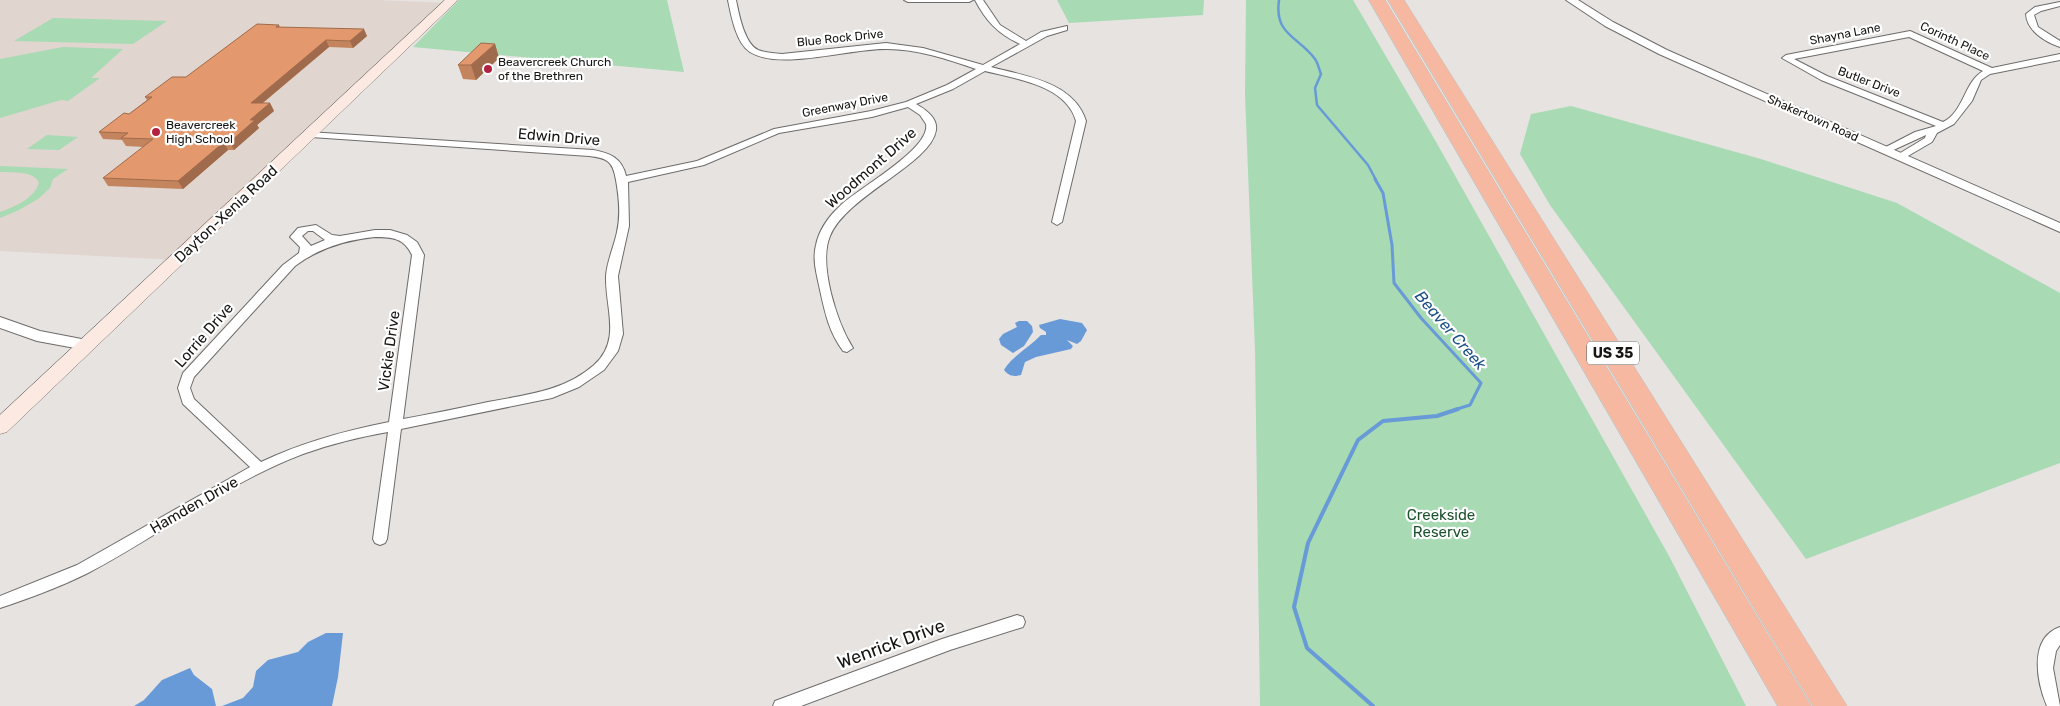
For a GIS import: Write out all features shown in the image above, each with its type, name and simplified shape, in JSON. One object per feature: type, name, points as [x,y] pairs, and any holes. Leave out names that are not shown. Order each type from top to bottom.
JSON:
[{"type":"highway","name":"US 35","points":[[1377,0],[1795,706]]},
{"type":"highway","name":"US 35","points":[[1396,0],[1831,706]]},
{"type":"main road","name":"Dayton-Xenia Road","points":[[0,427],[452,0]]},
{"type":"street","name":"Blue Rock Drive","points":[[732,0],[745,42],[752,50],[760,53],[789,56],[866,46],[892,46],[940,55],[1051,88],[1070,99],[1079,108],[1081,121],[1057,222]]},
{"type":"street","points":[[908,0],[969,0]]},
{"type":"street","points":[[979,0],[995,27],[1005,35],[1026,44]]},
{"type":"street","name":"Shakertown Road","points":[[1571,0],[1609,24],[1652,47],[2060,228]]},
{"type":"street","points":[[2060,4],[2038,9],[2030,14],[2030,17],[2032,24],[2038,30],[2060,44]]},
{"type":"street","name":"Greenway Drive","points":[[621,180],[700,163],[777,131],[872,114],[909,104],[944,90],[1051,31],[1064,28]]},
{"type":"street","name":"Shayna Lane","points":[[1786,58],[1910,34]]},
{"type":"street","name":"Corinth Place","points":[[1910,34],[1990,71]]},
{"type":"street","points":[[1885,150],[1918,134],[1933,131],[1951,122],[1959,114],[1967,101],[1977,78],[1990,71],[2060,57]]},
{"type":"street","name":"Butler Drive","points":[[1786,58],[1824,78],[1944,126]]},
{"type":"street","name":"Woodmont Drive","points":[[847,348],[839,338],[827,297],[819,257],[822,242],[832,222],[847,205],[913,154],[929,137],[932,128],[929,120],[909,104]]},
{"type":"street","points":[[1901,157],[1930,140],[1933,131]]},
{"type":"street","name":"Edwin Drive","points":[[311,134],[595,154],[608,157],[616,162],[620,170],[625,221],[613,265],[612,281],[617,336],[612,352],[603,364],[578,382],[547,395],[395,426]]},
{"type":"street","points":[[304,254],[306,246],[296,237],[303,230],[316,228],[329,238],[339,239]]},
{"type":"street","name":"Vickie Drive","points":[[339,239],[365,234],[389,234],[407,240],[417,250],[418,255],[380,538]]},
{"type":"street","name":"Lorrie Drive","points":[[259,468],[188,401],[184,388],[186,379],[287,267],[304,254],[339,239]]},
{"type":"street","points":[[0,322],[46,339],[86,345]]},
{"type":"street","name":"Hamden Drive","points":[[0,602],[82,569],[259,468],[320,442],[395,426]]},
{"type":"street","name":"Wenrick Drive","points":[[781,706],[948,644],[1017,622]]},
{"type":"street","points":[[2054,706],[2048,691],[2046,658],[2055,638]]},
{"type":"shaded area","name":"Beavercreek High School","points":[[0,0],[377,0],[449,3],[177,260],[0,251]]},
{"type":"green space","points":[[459,0],[667,0],[684,72],[413,47]]},
{"type":"green space","points":[[1057,0],[1204,0],[1203,15],[1069,23]]},
{"type":"green space","name":"Creekside Reserve","points":[[1246,0],[1353,0],[1435,140],[1669,556],[1746,706],[1260,706],[1255,350],[1245,94]]},
{"type":"green space","points":[[53,18],[167,21],[133,44],[14,41]]},
{"type":"green space","points":[[63,47],[123,49],[91,78],[100,78],[68,101],[61,100],[0,118],[0,59]]},
{"type":"green space","points":[[1571,106],[1761,159],[1897,203],[2060,293],[2060,463],[1806,559],[1550,205],[1520,154],[1531,114]]},
{"type":"green space","points":[[47,135],[78,137],[59,150],[27,149]]},
{"type":"green space","points":[[0,166],[68,169],[53,179],[50,188],[38,199],[0,218],[0,212],[28,198],[33,194],[39,183],[28,174],[0,172]]},
{"type":"water","points":[[1060,319],[1082,323],[1087,330],[1081,341],[1077,344],[1067,340],[1073,346],[1071,349],[1036,357],[1025,362],[1021,375],[1011,376],[1004,370],[1016,356],[1041,335],[1046,335],[1046,332],[1039,325]]},
{"type":"water","points":[[1027,321],[1032,326],[1033,332],[1024,346],[1013,353],[1001,345],[999,339],[1003,334],[1017,327],[1015,323]]},
{"type":"water","points":[[326,633],[343,633],[338,677],[332,706],[222,706],[243,698],[253,687],[256,671],[268,660],[298,652],[308,642]]},
{"type":"water","points":[[190,668],[194,675],[212,689],[216,706],[134,706],[144,700],[162,680]]},
{"type":"building","name":"Beavercreek High School","points":[[257,24],[279,25],[276,27],[364,29],[350,41],[326,40],[251,103],[270,103],[250,120],[255,120],[230,142],[224,142],[178,181],[103,178],[153,139],[121,138],[128,133],[99,132],[124,113],[129,114],[152,97],[145,97],[172,77],[186,77]]},
{"type":"building","points":[[481,43],[495,44],[471,65],[458,65]]},
{"type":"waterway","name":"Beaver Creek","points":[[1279,0],[1278,12],[1284,28],[1308,51],[1318,64],[1321,74],[1315,88],[1317,105],[1368,165],[1376,180]]},
{"type":"waterway","name":"Beaver Creek","points":[[1375,179],[1383,193],[1392,245],[1394,283],[1421,318],[1481,383],[1470,405],[1454,410]]},
{"type":"waterway","name":"Beaver Creek","points":[[1373,706],[1307,648],[1294,607],[1308,543],[1358,440],[1383,421],[1437,416],[1458,409]]},
{"type":"place","name":"Beavercreek Church of the Brethren","points":[[488,69]]},
{"type":"place","name":"Beavercreek High School","points":[[156,132]]}]
